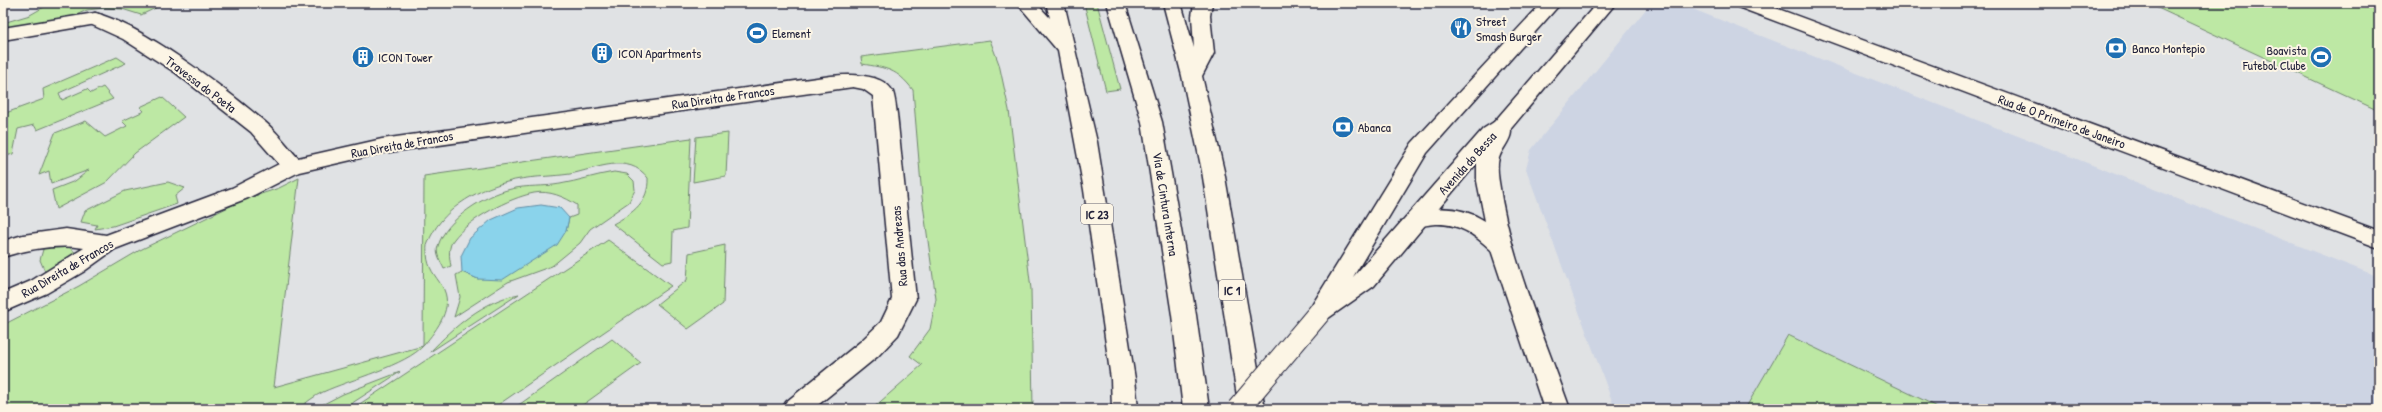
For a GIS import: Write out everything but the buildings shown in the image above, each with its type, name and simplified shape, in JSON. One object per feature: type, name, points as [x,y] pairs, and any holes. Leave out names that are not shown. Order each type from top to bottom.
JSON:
[{"type":"main road","points":[[1026,3],[1068,51]]},
{"type":"main road","name":"IC 23","points":[[1055,3],[1068,51],[1083,123],[1123,379],[1125,409]]},
{"type":"main road","name":"Via de Cintura Interna","points":[[1116,3],[1152,122],[1184,315],[1196,409]]},
{"type":"main road","name":"IC 1","points":[[1172,3],[1192,76],[1213,171],[1252,409]]},
{"type":"main road","points":[[1192,76],[1204,53],[1201,16],[1203,3]]},
{"type":"main road","name":"Avenida do Bessa","points":[[1238,409],[1319,313],[1420,148],[1552,3]]},
{"type":"main road","name":"Avenida do Bessa","points":[[1319,313],[1366,280],[1490,134],[1501,127],[1607,3]]},
{"type":"main road","name":"Rua de O Primeiro de Janeiro","points":[[1745,3],[2379,240]]},
{"type":"main road","name":"Travessa do Poeta","points":[[3,34],[95,19],[130,35],[183,69],[258,127],[293,166]]},
{"type":"main road","name":"Rua das Andrezas","points":[[795,409],[869,349],[890,328],[904,299],[883,93],[870,83],[855,80],[831,82]]},
{"type":"main road","name":"Rua Direita de Francos","points":[[3,303],[38,287],[75,266],[107,243],[240,193],[293,166],[382,146],[831,82]]},
{"type":"main road","points":[[1501,127],[1500,138],[1488,158],[1487,171],[1501,246],[1557,409]]},
{"type":"main road","points":[[1418,219],[1438,215],[1459,217],[1482,227],[1501,246]]},
{"type":"main road","points":[[3,249],[23,243],[66,237],[107,243]]},
{"type":"shaded area","points":[[1651,3],[1677,3],[2379,277],[2379,409],[1615,409],[1526,169],[1531,150]]},
{"type":"green space","points":[[45,3],[166,3],[141,15],[122,9],[105,8],[87,10],[74,16],[3,28],[3,23],[30,15],[44,7]]},
{"type":"green space","points":[[1084,3],[1097,3],[1120,89],[1106,91]]},
{"type":"green space","name":"Boavista Futebol Clube","points":[[2147,3],[2379,3],[2379,111]]},
{"type":"green space","points":[[990,40],[999,64],[1009,110],[1031,289],[1033,409],[872,409],[922,365],[910,356],[930,329],[936,299],[922,197],[913,90],[902,78],[891,71],[885,68],[862,64],[861,57]]},
{"type":"green space","points":[[117,57],[126,63],[59,93],[62,100],[87,89],[91,93],[103,87],[113,99],[37,130],[34,125],[18,129],[13,154],[3,157],[3,114],[44,99],[43,89]]},
{"type":"green space","points":[[162,97],[184,117],[135,153],[107,182],[56,209],[52,190],[75,181],[89,170],[51,184],[49,171],[39,175],[55,133],[86,121],[105,137],[127,126],[122,121],[144,111],[140,107]]},
{"type":"green space","points":[[728,133],[726,176],[693,182],[696,137]]},
{"type":"green space","points":[[691,138],[687,228],[673,231],[672,261],[663,263],[613,224],[633,211],[643,200],[646,194],[648,178],[640,170],[631,166],[611,164],[570,174],[515,180],[483,190],[460,204],[441,221],[427,246],[429,264],[432,272],[442,286],[446,302],[443,317],[439,325],[423,346],[424,176]]},
{"type":"green space","points":[[614,172],[627,174],[634,181],[635,190],[629,202],[590,229],[580,243],[552,266],[508,282],[454,317],[460,297],[456,275],[462,272],[478,279],[566,231],[569,218],[577,215],[577,205],[567,199],[545,192],[534,193],[502,204],[479,217],[461,231],[452,242],[450,248],[449,255],[451,266],[444,269],[437,249],[442,236],[458,218],[479,203],[501,192],[511,189],[560,184]]},
{"type":"green space","points":[[299,178],[274,387],[423,346],[405,359],[377,372],[334,387],[310,400],[298,409],[3,409],[3,325],[79,286],[140,250],[243,200],[279,188]]},
{"type":"green space","points":[[168,182],[185,188],[175,196],[177,204],[113,226],[95,229],[97,225],[81,222],[85,211],[125,191]]},
{"type":"green space","points":[[608,240],[671,286],[492,409],[352,409]]},
{"type":"green space","points":[[725,245],[723,304],[688,329],[657,304],[687,280],[689,253]]},
{"type":"green space","points":[[44,246],[69,247],[76,253],[46,274],[40,260]]},
{"type":"green space","points":[[519,294],[430,352],[449,333],[470,316],[493,302]]},
{"type":"green space","points":[[1788,335],[1942,409],[1745,409]]},
{"type":"green space","points":[[612,339],[641,363],[577,409],[513,409]]},
{"type":"green space","points":[[400,372],[343,409],[314,409],[343,394]]},
{"type":"water","points":[[541,205],[560,208],[569,218],[566,231],[557,245],[502,280],[478,279],[462,272],[461,256],[470,238],[491,220],[518,208]]},
{"type":"place","name":"Street Smash Burger","points":[[1461,28]]},
{"type":"place","name":"Element","points":[[757,33]]},
{"type":"place","name":"Banco Montepio","points":[[2116,48]]},
{"type":"place","name":"ICON Apartments","points":[[602,53]]},
{"type":"place","name":"ICON Tower","points":[[363,57]]},
{"type":"place","name":"Boavista Futebol Clube","points":[[2321,57]]},
{"type":"place","name":"Abanca","points":[[1343,127]]}]
